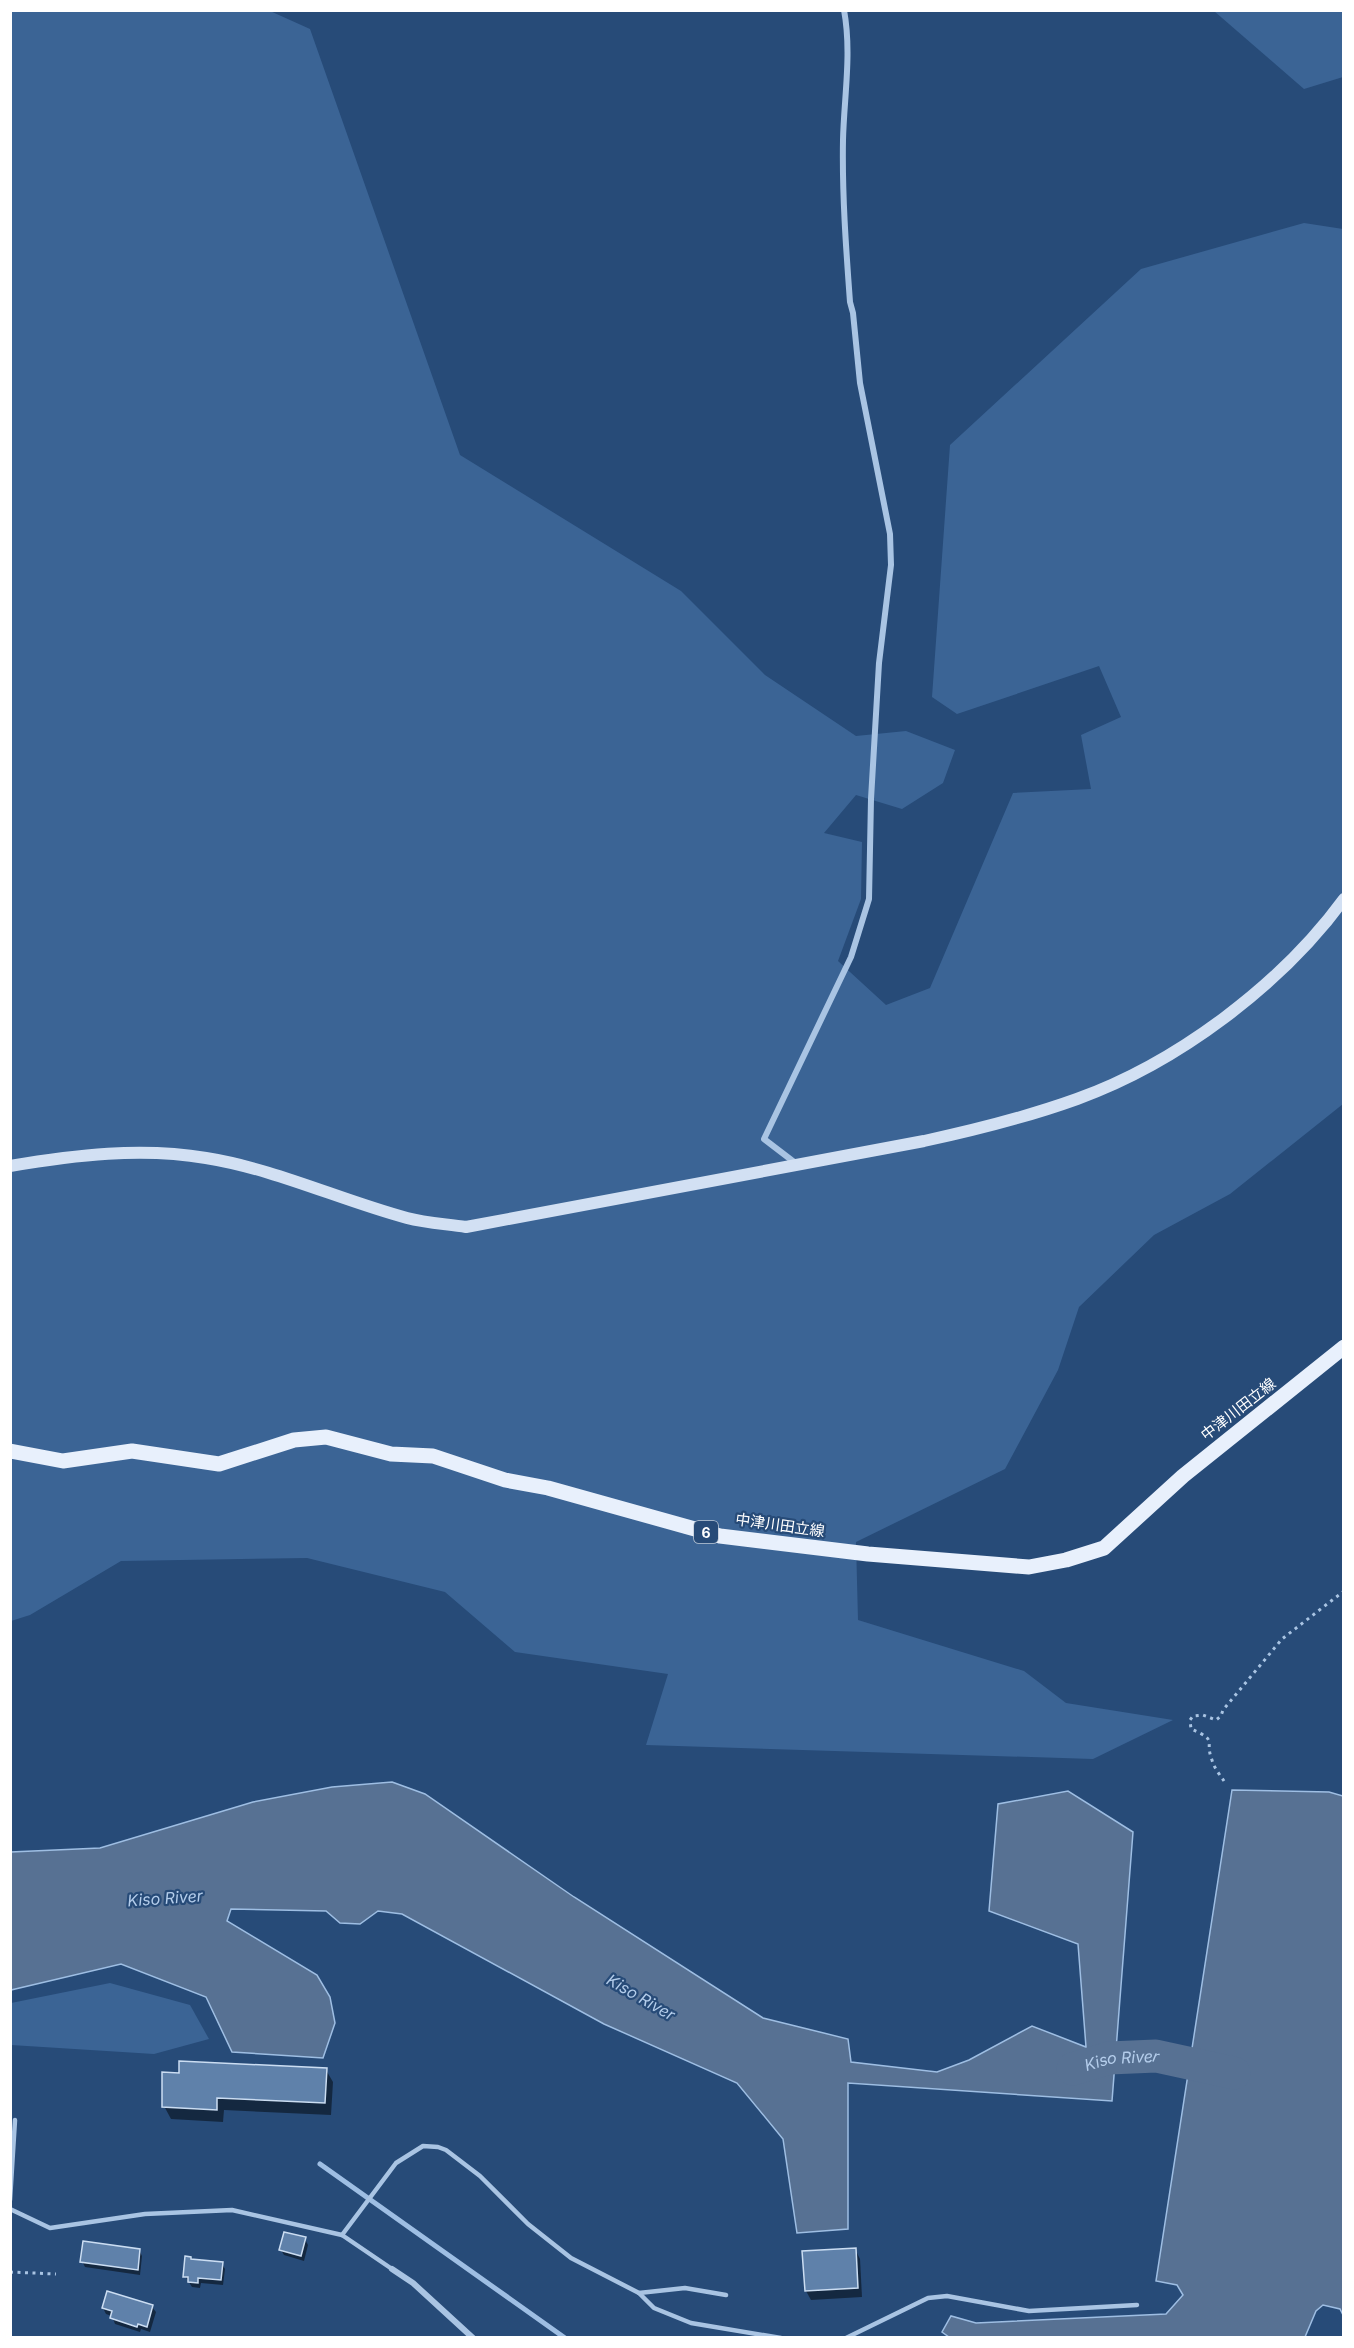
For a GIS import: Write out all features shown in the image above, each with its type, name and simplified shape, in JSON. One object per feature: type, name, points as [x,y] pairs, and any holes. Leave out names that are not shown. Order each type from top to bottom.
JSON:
[{"type":"main road","name":"中津川田立線","points":[[10,1451],[63,1461],[132,1451],[219,1464],[294,1440],[326,1437],[392,1454],[433,1456],[505,1480],[548,1488],[720,1536],[868,1554],[1029,1567],[1066,1560],[1104,1548],[1183,1476],[1344,1347]]},
{"type":"street","points":[[798,1165],[764,1139],[851,957],[869,899],[871,799],[879,663],[891,565],[891,534],[860,383],[850,302],[844,214],[843,141],[848,31],[844,10]]},
{"type":"street","points":[[10,1166],[61,1157],[154,1152],[207,1158],[271,1174],[410,1219],[466,1227],[798,1165],[994,1125],[1078,1099],[1129,1076],[1178,1050],[1248,999],[1297,952],[1344,899]]},
{"type":"street","points":[[392,2269],[413,2283],[473,2337]]},
{"type":"lane","points":[[10,2200],[15,2120]]},
{"type":"lane","points":[[342,2235],[387,2172],[405,2156],[423,2146],[446,2150],[480,2176],[528,2224],[571,2258],[639,2293],[654,2308],[691,2323],[781,2337]]},
{"type":"lane","points":[[10,2209],[50,2228],[145,2214],[232,2210],[342,2235],[392,2269]]},
{"type":"lane","points":[[639,2293],[685,2289],[726,2295]]},
{"type":"lane","points":[[846,2337],[928,2298],[947,2296],[1029,2311],[1137,2305]]},
{"type":"path","points":[[1224,1781],[1212,1761],[1211,1743],[1205,1735],[1191,1729],[1190,1720],[1193,1716],[1203,1715],[1215,1720],[1221,1716],[1223,1710],[1282,1639],[1344,1591]]},
{"type":"path","points":[[10,2272],[56,2274]]},
{"type":"shaded area","points":[[11,11],[270,11],[310,29],[460,455],[681,591],[765,675],[856,736],[906,731],[955,750],[943,783],[902,809],[856,795],[824,833],[862,842],[861,899],[838,961],[886,1005],[930,988],[1013,793],[1091,789],[1081,735],[1121,717],[1099,666],[957,714],[932,697],[950,445],[1141,269],[1304,223],[1343,229],[1343,1104],[1230,1194],[1154,1235],[1079,1307],[1058,1370],[1005,1469],[856,1542],[858,1620],[1024,1671],[1066,1703],[1173,1720],[1093,1759],[646,1745],[668,1674],[515,1652],[445,1592],[307,1558],[121,1561],[30,1615],[11,1621]]},
{"type":"shaded area","points":[[1214,11],[1343,11],[1343,77],[1304,89]]},
{"type":"shaded area","points":[[110,1983],[190,2005],[209,2039],[154,2054],[11,2045],[11,2003]]},
{"type":"water","points":[[392,1782],[425,1794],[574,1897],[763,2018],[848,2039],[851,2062],[937,2072],[969,2060],[1032,2026],[1086,2047],[1078,1944],[989,1911],[998,1804],[1068,1791],[1133,1832],[1112,2101],[848,2083],[848,2229],[797,2233],[783,2139],[737,2083],[604,2024],[402,1914],[378,1911],[360,1924],[340,1923],[326,1911],[231,1909],[227,1921],[317,1975],[330,1997],[335,2023],[323,2058],[232,2052],[206,1997],[121,1964],[11,1990],[11,1852],[100,1848],[253,1802],[332,1787]]},
{"type":"water","points":[[1232,1790],[1329,1792],[1343,1796],[1343,2315],[1340,2309],[1323,2305],[1316,2311],[1305,2337],[949,2337],[942,2332],[951,2316],[976,2323],[1166,2314],[1183,2295],[1177,2285],[1156,2281]]},
{"type":"building","points":[[179,2061],[327,2068],[325,2103],[217,2098],[217,2110],[162,2107],[162,2072],[179,2073]]},
{"type":"building","points":[[284,2232],[306,2237],[301,2256],[279,2250]]},
{"type":"building","points":[[83,2241],[140,2249],[138,2270],[80,2262]]},
{"type":"building","points":[[856,2248],[858,2288],[805,2291],[802,2251]]},
{"type":"building","points":[[185,2256],[191,2259],[223,2262],[221,2280],[198,2278],[198,2283],[188,2282],[188,2277],[183,2277]]},
{"type":"building","points":[[107,2291],[153,2305],[147,2327],[138,2324],[137,2327],[110,2318],[112,2311],[102,2308]]},
{"type":"waterway","name":"Kiso River","points":[[1073,2069],[1109,2058],[1156,2056],[1234,2073]]},
{"type":"waterway","points":[[320,2164],[565,2338]]}]
